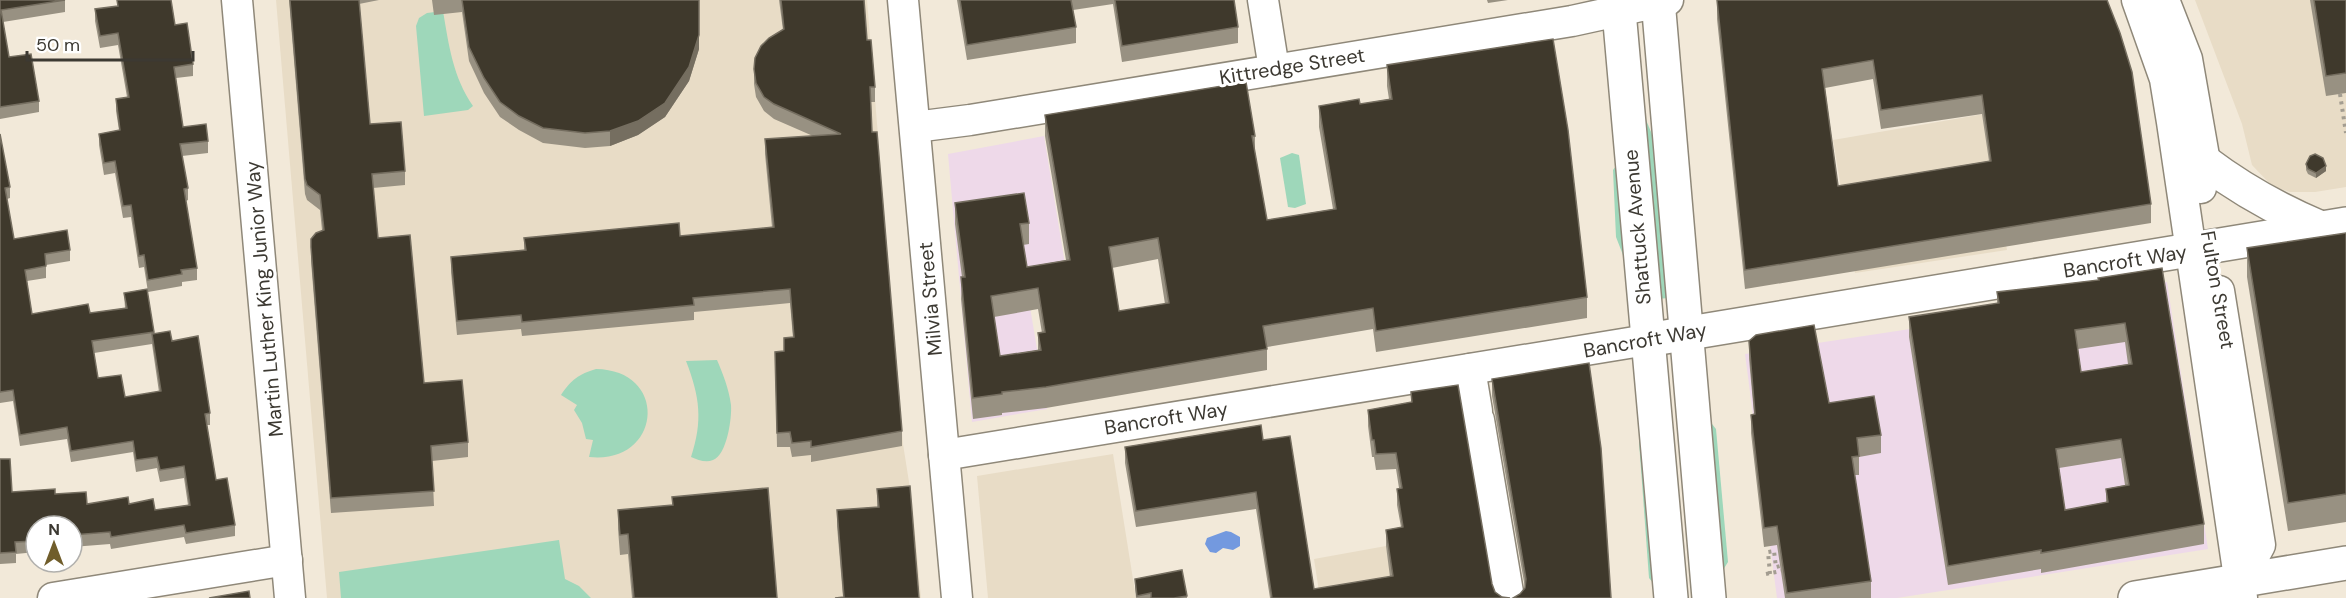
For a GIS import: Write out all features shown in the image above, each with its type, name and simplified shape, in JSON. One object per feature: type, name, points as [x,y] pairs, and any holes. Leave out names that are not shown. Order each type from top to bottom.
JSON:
[{"type":"main road","name":"Shattuck Avenue","points":[[1661,1],[1709,598]]},
{"type":"main road","name":"Shattuck Avenue","points":[[1618,5],[1671,598]]},
{"type":"main road","points":[[2205,162],[2233,184],[2272,207],[2333,226]]},
{"type":"main road","name":"Bancroft Way","points":[[1647,340],[2333,226]]},
{"type":"main road","points":[[2135,598],[2242,589],[2346,563]]},
{"type":"street","name":"Martin Luther King Junior Way","points":[[237,0],[290,598]]},
{"type":"street","name":"Milvia Street","points":[[903,0],[957,598]]},
{"type":"street","points":[[1263,0],[1274,69]]},
{"type":"street","name":"Fulton Street","points":[[2137,0],[2164,79],[2202,248],[2260,545],[2242,589]]},
{"type":"street","name":"Fulton Street","points":[[2164,0],[2187,59],[2205,162],[2201,185],[2202,248]]},
{"type":"street","name":"Kittredge Street","points":[[915,127],[970,120],[1572,21],[1618,5],[1661,1]]},
{"type":"street","name":"Bancroft Way","points":[[944,455],[1647,340]]},
{"type":"street","points":[[1470,369],[1509,598]]},
{"type":"street","points":[[53,598],[287,560]]},
{"type":"path","points":[[2340,94],[2346,133]]},
{"type":"path","points":[[1774,551],[1776,567],[1781,569],[1768,574],[1768,552],[1774,551]]},
{"type":"shaded area","points":[[276,0],[867,0],[903,444],[912,501],[921,598],[327,598]]},
{"type":"shaded area","points":[[2195,0],[2346,0],[2346,187],[2315,192],[2290,192],[2272,186],[2252,165],[2242,124]]},
{"type":"shaded area","points":[[1984,114],[2007,250],[1855,273],[1833,140]]},
{"type":"shaded area","points":[[1044,136],[1065,264],[1024,271],[1047,409],[972,422],[948,154]]},
{"type":"shaded area","points":[[2167,282],[2208,549],[1897,598],[1777,598],[1745,354],[2029,311],[2030,308]]},
{"type":"shaded area","points":[[1113,454],[1136,598],[988,598],[977,476]]},
{"type":"shaded area","points":[[1386,546],[1394,598],[1320,598],[1314,559]]},
{"type":"green space","points":[[443,11],[456,72],[473,106],[468,110],[424,116],[416,26],[419,18],[427,13]]},
{"type":"green space","points":[[1644,115],[1656,144],[1670,298],[1654,299]]},
{"type":"green space","points":[[1292,153],[1299,155],[1306,204],[1295,208],[1288,207],[1280,158]]},
{"type":"green space","points":[[1616,166],[1622,234],[1632,242],[1629,254],[1623,255],[1616,237],[1613,170]]},
{"type":"green space","points":[[717,360],[729,393],[731,418],[728,436],[722,451],[713,460],[705,461],[691,457],[697,432],[698,409],[686,361]]},
{"type":"green space","points":[[596,369],[620,373],[636,384],[646,399],[648,416],[643,433],[631,447],[613,456],[589,457],[593,440],[586,439],[582,423],[574,410],[577,405],[561,395],[576,378]]},
{"type":"green space","points":[[1708,419],[1716,429],[1728,562],[1723,570]]},
{"type":"green space","points":[[1642,431],[1655,585],[1649,578],[1639,442]]},
{"type":"green space","points":[[559,540],[565,579],[579,586],[591,598],[341,598],[339,572]]},
{"type":"water","points":[[1226,531],[1240,537],[1240,546],[1233,550],[1223,548],[1216,553],[1210,552],[1205,544],[1207,538]]},
{"type":"building","points":[[0,0],[65,0],[1,10],[9,57],[31,54],[39,101],[0,107]]},
{"type":"building","points":[[117,0],[171,0],[175,25],[187,23],[193,64],[174,67],[183,127],[206,124],[208,141],[180,144],[188,188],[184,189],[197,268],[181,270],[182,274],[148,280],[144,255],[139,256],[131,205],[123,206],[115,161],[104,163],[99,134],[120,130],[116,99],[129,97],[118,33],[100,36],[95,9],[118,6]]},
{"type":"building","points":[[290,0],[359,0],[370,124],[401,122],[405,171],[372,174],[378,238],[410,235],[424,383],[462,380],[468,442],[431,446],[434,491],[331,498],[311,247],[311,239],[316,233],[324,230],[320,195],[307,185],[305,179]]},
{"type":"building","points":[[462,0],[699,0],[699,35],[689,67],[665,103],[638,121],[610,131],[585,133],[543,128],[519,116],[500,102],[484,78],[469,47]]},
{"type":"building","points":[[781,0],[864,0],[867,40],[871,40],[875,87],[870,87],[872,132],[877,132],[902,431],[811,447],[811,441],[792,443],[790,432],[777,433],[775,352],[784,351],[784,338],[794,337],[790,289],[693,298],[694,305],[522,322],[521,315],[457,321],[451,257],[526,250],[524,238],[679,223],[680,236],[774,227],[765,139],[841,134],[774,104],[764,97],[756,83],[755,58],[761,46],[784,29]]},
{"type":"building","points":[[960,0],[1071,0],[1076,27],[967,45]]},
{"type":"building","points":[[1115,0],[1234,0],[1238,27],[1122,46]]},
{"type":"building","points":[[1717,0],[2107,0],[2132,72],[2151,204],[1745,270]],"holes":[[[1873,60],[1881,110],[1982,95],[1991,161],[1838,186],[1822,69]]]},
{"type":"building","points":[[2314,0],[2346,0],[2346,73],[2326,76]]},
{"type":"building","points":[[1553,39],[1568,130],[1587,297],[1376,331],[1373,308],[1263,326],[1267,349],[973,398],[961,277],[965,277],[955,203],[1024,193],[1029,223],[1020,224],[1027,267],[1070,260],[1045,115],[1246,82],[1255,136],[1252,136],[1267,220],[1336,209],[1319,106],[1359,99],[1360,104],[1392,99],[1387,65]],"holes":[[[1158,238],[1169,303],[1119,311],[1109,247]],[[1038,288],[1045,332],[1038,333],[1041,350],[1000,356],[991,296]]]},
{"type":"building","points":[[0,134],[10,187],[5,188],[14,239],[67,230],[70,250],[45,254],[46,266],[25,270],[32,314],[88,304],[90,313],[127,308],[124,293],[147,289],[154,332],[92,341],[98,378],[121,375],[125,397],[161,391],[152,334],[170,331],[172,341],[198,336],[210,413],[205,414],[216,480],[227,478],[235,525],[186,533],[184,525],[111,537],[110,532],[84,534],[84,514],[24,514],[24,542],[15,542],[16,552],[0,553],[0,459],[10,459],[12,492],[55,489],[55,494],[86,492],[87,504],[128,497],[129,504],[153,499],[155,510],[190,505],[184,466],[160,470],[157,457],[136,460],[133,441],[71,451],[67,427],[20,435],[13,390],[0,392]]},
{"type":"building","points":[[2315,154],[2323,158],[2326,166],[2316,173],[2308,169],[2306,164],[2310,156]]},
{"type":"building","points":[[2346,233],[2346,494],[2288,503],[2247,248]]},
{"type":"building","points":[[2162,268],[2204,524],[2041,553],[2041,550],[1948,566],[1909,317],[1999,303],[1997,292],[2099,280],[2098,278]],"holes":[[[2125,323],[2132,364],[2081,372],[2075,330]],[[2121,439],[2129,485],[2106,489],[2108,502],[2065,510],[2056,449]]]},
{"type":"building","points":[[1814,325],[1829,403],[1874,396],[1881,435],[1857,438],[1859,456],[1852,457],[1871,581],[1787,593],[1777,526],[1764,528],[1751,415],[1755,414],[1749,341],[1756,335]]},
{"type":"building","points":[[1589,363],[1601,448],[1611,598],[1513,598],[1525,588],[1526,579],[1492,379]]},
{"type":"building","points":[[1458,385],[1492,584],[1495,592],[1502,597],[1510,598],[1272,598],[1256,492],[1136,511],[1125,447],[1261,425],[1263,440],[1290,436],[1314,589],[1393,576],[1386,530],[1403,527],[1397,489],[1402,488],[1396,453],[1376,454],[1368,410],[1412,402],[1411,392]]},
{"type":"building","points":[[910,486],[919,598],[835,598],[844,597],[837,510],[879,507],[877,489]]},
{"type":"building","points":[[768,488],[777,598],[634,598],[628,534],[620,535],[618,510],[673,505],[672,497]]},
{"type":"building","points":[[1182,570],[1187,596],[1151,598],[1151,593],[1137,596],[1135,579]]},
{"type":"building","points":[[249,591],[250,598],[209,598]]}]
